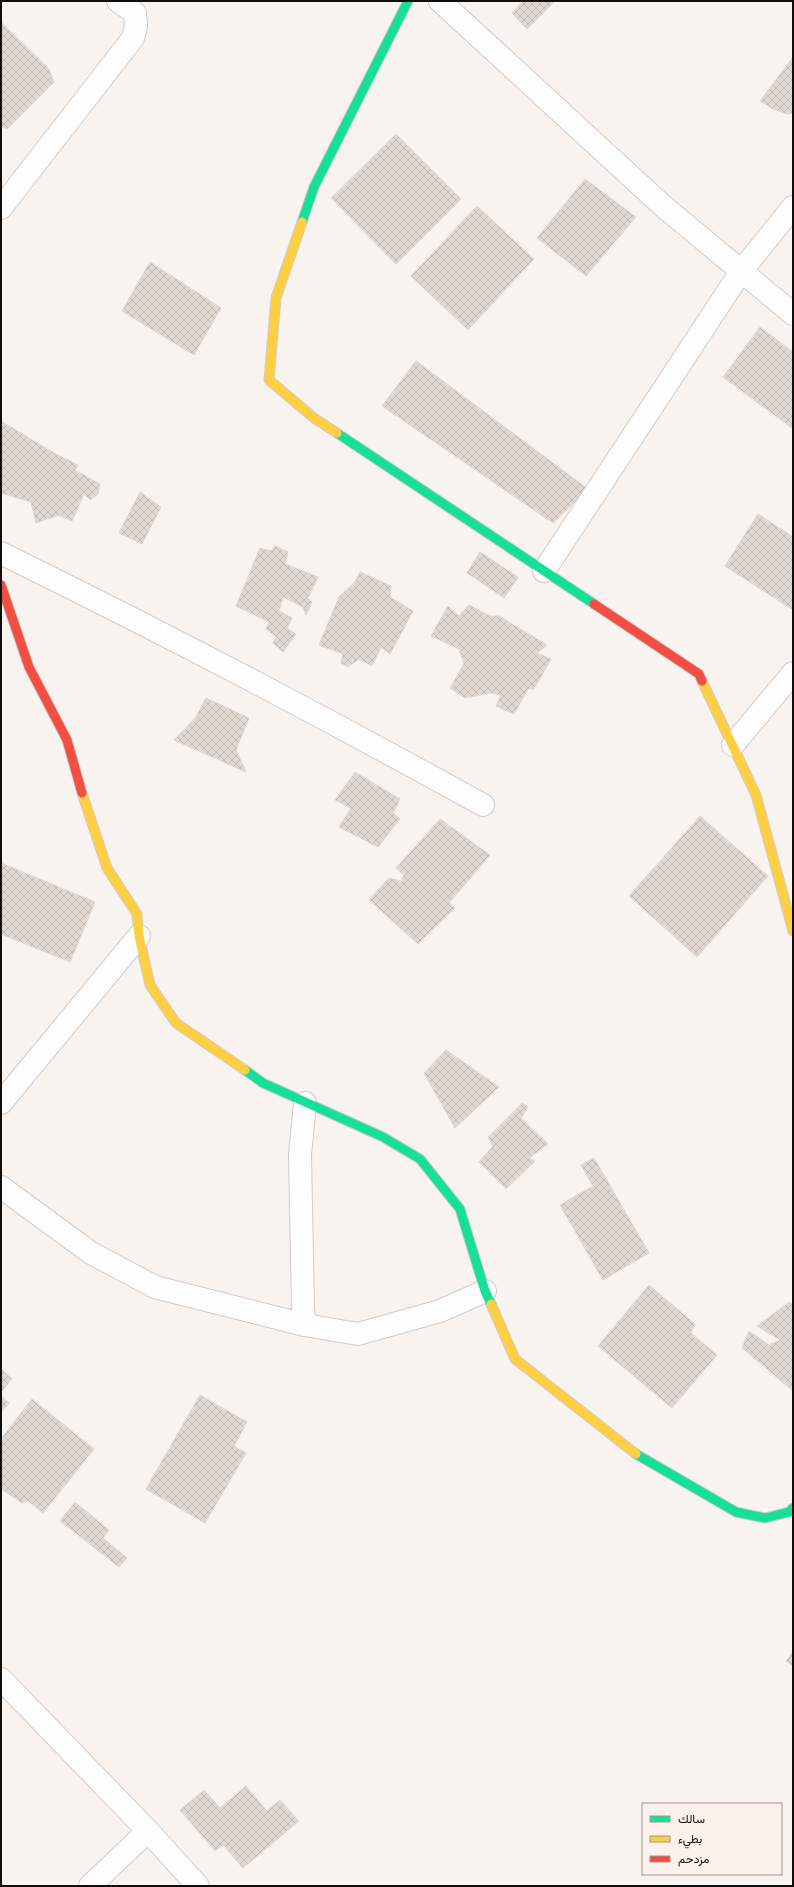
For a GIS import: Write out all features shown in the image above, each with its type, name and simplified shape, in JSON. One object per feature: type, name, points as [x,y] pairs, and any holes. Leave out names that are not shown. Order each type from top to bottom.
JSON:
[{"type":"street","points":[[1,208],[132,38],[136,26],[135,13],[118,1]]},
{"type":"street","points":[[408,1],[314,187],[276,298],[269,380],[314,418],[699,674],[756,795],[793,931]]},
{"type":"street","points":[[440,1],[663,206],[742,270],[793,314]]},
{"type":"street","points":[[544,571],[742,270],[793,207]]},
{"type":"street","points":[[1,553],[109,606],[282,696],[483,805]]},
{"type":"street","points":[[1,585],[29,667],[67,740],[89,816],[107,868],[137,914],[139,936],[150,986],[176,1023],[263,1083],[304,1103],[383,1137],[420,1159],[460,1209],[485,1290],[515,1359],[638,1456],[736,1512],[765,1518],[789,1512],[793,1508]]},
{"type":"street","points":[[733,745],[793,673]]},
{"type":"street","points":[[1,1103],[139,936]]},
{"type":"street","points":[[304,1103],[300,1155],[303,1309],[305,1325]]},
{"type":"street","points":[[1,1187],[91,1254],[155,1287],[305,1325],[358,1334],[440,1311],[485,1290]]},
{"type":"street","points":[[1,1679],[148,1831],[198,1886]]},
{"type":"street","points":[[90,1886],[148,1831]]},
{"type":"building","points":[[523,1],[555,1],[527,29],[512,13]]},
{"type":"building","points":[[1,22],[49,69],[54,82],[7,129],[1,126]]},
{"type":"building","points":[[793,57],[793,113],[787,114],[773,109],[760,101]]},
{"type":"building","points":[[396,134],[461,199],[396,264],[331,198]]},
{"type":"building","points":[[585,179],[636,217],[586,276],[537,238]]},
{"type":"building","points":[[477,206],[534,259],[468,330],[411,276]]},
{"type":"building","points":[[150,262],[221,308],[194,355],[122,311]]},
{"type":"building","points":[[760,327],[793,352],[793,429],[723,377]]},
{"type":"building","points":[[416,361],[588,489],[553,523],[382,406]]},
{"type":"building","points":[[1,421],[54,453],[78,465],[75,470],[100,484],[98,494],[90,500],[84,494],[72,521],[59,515],[36,523],[31,502],[1,493]]},
{"type":"building","points":[[140,492],[161,507],[142,544],[119,533]]},
{"type":"building","points":[[758,514],[793,537],[793,610],[725,566]]},
{"type":"building","points":[[275,546],[288,552],[285,564],[318,577],[308,598],[312,602],[306,615],[303,607],[283,597],[279,611],[292,618],[287,628],[296,634],[283,652],[273,643],[276,637],[266,629],[269,622],[236,606],[260,548],[271,551]]},
{"type":"building","points":[[480,552],[518,577],[504,598],[467,573]]},
{"type":"building","points":[[360,572],[391,586],[390,597],[413,611],[390,654],[381,647],[372,666],[359,659],[348,667],[341,663],[343,654],[319,645],[339,597],[355,582]]},
{"type":"building","points":[[469,605],[490,616],[499,616],[547,645],[537,653],[551,659],[534,689],[528,689],[514,714],[496,706],[501,695],[491,693],[465,698],[450,688],[464,664],[459,649],[431,636],[448,606],[459,616]]},
{"type":"building","points":[[206,698],[249,718],[236,750],[246,772],[174,740],[196,717]]},
{"type":"building","points":[[355,772],[400,799],[393,813],[400,819],[378,847],[339,827],[351,808],[335,800]]},
{"type":"building","points":[[700,816],[768,876],[697,957],[629,896]]},
{"type":"building","points":[[440,819],[490,855],[449,903],[455,908],[418,944],[369,900],[389,878],[401,881],[404,875],[396,868]]},
{"type":"building","points":[[1,863],[95,902],[70,962],[1,934]]},
{"type":"building","points":[[446,1050],[499,1087],[455,1128],[424,1073]]},
{"type":"building","points":[[522,1103],[528,1107],[521,1118],[548,1144],[529,1158],[535,1161],[506,1189],[479,1162],[493,1146],[488,1137]]},
{"type":"building","points":[[594,1158],[649,1253],[603,1280],[560,1205],[593,1186],[581,1165]]},
{"type":"building","points":[[649,1285],[695,1324],[691,1333],[717,1355],[672,1408],[598,1346]]},
{"type":"building","points":[[789,1302],[793,1305],[793,1391],[742,1348],[749,1331],[769,1345],[780,1340],[757,1326]]},
{"type":"building","points":[[1,1369],[12,1379],[1,1392]]},
{"type":"building","points":[[200,1395],[247,1422],[234,1446],[246,1453],[205,1523],[146,1489]]},
{"type":"building","points":[[1,1396],[9,1403],[1,1412]]},
{"type":"building","points":[[32,1399],[94,1449],[43,1513],[28,1501],[22,1503],[1,1489],[1,1439]]},
{"type":"building","points":[[75,1502],[109,1530],[103,1538],[127,1558],[119,1567],[60,1521]]},
{"type":"building","points":[[793,1651],[793,1666],[786,1661]]},
{"type":"building","points":[[246,1786],[267,1811],[280,1800],[299,1821],[243,1868],[223,1845],[215,1851],[180,1810],[204,1790],[220,1808]]},
{"type":"traffic: fast","points":[[302,222],[314,187],[408,1]]},
{"type":"traffic: fast","points":[[337,433],[594,604]]},
{"type":"traffic: fast","points":[[245,1070],[263,1083],[383,1137],[420,1159],[460,1209],[485,1291],[491,1304]]},
{"type":"traffic: fast","points":[[636,1454],[736,1512],[765,1518],[789,1512],[793,1508]]},
{"type":"traffic: slow","points":[[302,222],[276,298],[269,380],[314,418],[337,433]]},
{"type":"traffic: slow","points":[[702,681],[756,795],[793,931]]},
{"type":"traffic: slow","points":[[82,793],[107,868],[137,914],[139,936],[150,985],[176,1023],[245,1070]]},
{"type":"traffic: slow","points":[[491,1304],[515,1359],[636,1454]]},
{"type":"traffic: jam","points":[[1,585],[29,667],[67,740],[82,793]]},
{"type":"traffic: jam","points":[[594,604],[699,674],[702,681]]}]
